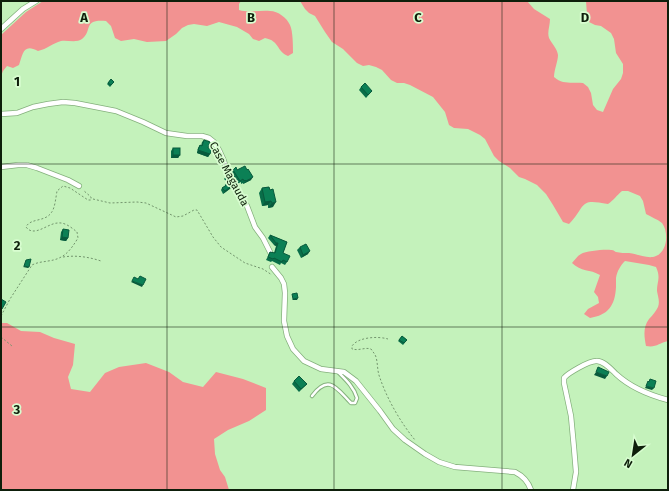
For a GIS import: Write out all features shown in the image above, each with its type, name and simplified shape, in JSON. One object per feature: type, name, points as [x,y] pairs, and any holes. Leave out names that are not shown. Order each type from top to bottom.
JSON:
[{"type":"street","points":[[1,29],[23,9],[36,1]]},
{"type":"street","name":"Case Magauda","points":[[1,114],[17,113],[33,107],[48,104],[63,102],[74,103],[116,111],[143,122],[166,134],[202,136],[209,138],[214,142],[219,150],[228,176],[247,206],[255,227],[263,238],[270,252]]},
{"type":"street","points":[[1,167],[28,165],[68,180],[79,186]]},
{"type":"street","points":[[272,267],[284,284],[284,321],[287,336],[293,349],[304,361],[321,369],[344,372],[356,381],[393,429],[416,448],[439,462],[455,467],[515,472],[523,476],[531,490]]},
{"type":"street","points":[[573,490],[576,472],[571,416],[564,383],[565,376],[596,361],[608,366],[619,376],[644,392],[668,400]]},
{"type":"lane","points":[[312,396],[319,387],[324,385],[331,386],[337,388],[351,403],[355,403],[358,398],[356,393],[337,371]]},
{"type":"path","points":[[62,257],[69,251],[78,238],[77,232],[62,223],[49,225],[38,231],[29,230],[26,227],[29,222],[45,218],[52,213],[56,201],[57,191],[64,186],[70,188],[88,200],[91,200],[91,198],[110,203],[146,203],[176,217],[183,216],[197,210],[213,237],[221,247],[245,263],[263,269],[273,276]]},
{"type":"path","points":[[79,186],[91,198]]},
{"type":"path","points":[[1,316],[32,265],[70,256],[101,261]]},
{"type":"path","points":[[1,337],[12,346]]},
{"type":"path","points":[[388,339],[379,337],[359,340],[354,342],[352,349],[371,349],[376,358],[377,369],[384,390],[415,440],[417,445],[416,448]]},
{"type":"shaded area","points":[[43,1],[241,1],[239,4],[239,10],[273,11],[284,17],[289,22],[293,39],[293,53],[288,56],[281,52],[276,44],[270,39],[265,38],[259,41],[253,39],[249,34],[237,27],[219,22],[207,26],[194,24],[188,25],[166,41],[147,42],[134,39],[121,41],[115,38],[111,26],[106,21],[99,21],[94,22],[89,26],[87,33],[80,40],[61,41],[38,51],[29,48],[26,49],[19,65],[13,68],[7,66],[1,76],[1,35],[26,12]]},
{"type":"shaded area","points":[[300,1],[527,1],[534,9],[550,19],[548,36],[557,50],[558,55],[554,77],[557,80],[568,83],[583,83],[588,87],[591,93],[593,105],[597,110],[603,112],[613,89],[621,79],[623,64],[616,53],[614,39],[611,33],[601,26],[589,22],[586,1],[668,1],[668,341],[655,346],[646,346],[645,342],[644,332],[646,325],[659,305],[657,291],[659,277],[656,267],[625,261],[619,268],[612,304],[602,315],[590,318],[584,314],[588,309],[599,303],[598,297],[594,292],[600,275],[579,268],[572,263],[581,254],[596,250],[612,250],[650,257],[658,255],[662,252],[666,242],[666,232],[662,223],[646,214],[643,201],[640,196],[628,191],[622,191],[608,204],[598,202],[587,203],[581,208],[569,224],[563,222],[546,194],[537,185],[519,177],[510,168],[499,161],[494,156],[485,139],[468,129],[454,128],[449,125],[445,112],[433,97],[410,85],[397,83],[391,80],[382,70],[376,67],[369,65],[363,66],[357,63],[343,49],[332,42],[315,16],[305,9]]},
{"type":"shaded area","points":[[1,323],[7,323],[21,331],[40,332],[75,344],[73,365],[68,377],[71,389],[90,392],[105,373],[119,367],[146,363],[169,372],[183,382],[203,387],[216,372],[243,379],[266,388],[266,410],[249,421],[228,430],[214,439],[215,454],[229,490],[1,490]]},
{"type":"building","points":[[111,79],[114,82],[111,85],[108,83]]},
{"type":"building","points":[[365,83],[372,91],[368,95],[361,87]]},
{"type":"building","points":[[204,140],[210,142],[208,148],[212,149],[210,154],[198,150],[200,145],[202,146]]},
{"type":"building","points":[[173,148],[180,148],[180,155],[173,155]]},
{"type":"building","points":[[245,166],[253,177],[246,181],[243,179],[240,181],[233,170],[236,167],[237,170]]},
{"type":"building","points":[[230,180],[233,185],[225,191],[222,188],[228,184],[227,183]]},
{"type":"building","points":[[269,187],[270,190],[273,189],[276,202],[265,202],[262,188]]},
{"type":"building","points":[[63,229],[69,230],[68,238],[62,237]]},
{"type":"building","points":[[270,235],[287,242],[283,253],[290,256],[287,262],[283,260],[282,262],[268,257],[270,252],[275,253],[278,243],[276,243]]},
{"type":"building","points":[[306,244],[310,251],[303,255],[300,247]]},
{"type":"building","points":[[31,259],[29,267],[24,266],[26,260]]},
{"type":"building","points":[[140,276],[146,279],[143,285],[132,281],[134,277],[138,279]]},
{"type":"building","points":[[297,293],[298,298],[293,299],[292,294]]},
{"type":"building","points":[[1,299],[6,302],[2,309],[1,308]]},
{"type":"building","points":[[402,336],[407,340],[404,343],[399,340]]},
{"type":"building","points":[[598,367],[609,372],[607,376],[596,372]]},
{"type":"building","points":[[299,376],[307,384],[301,389],[294,381]]},
{"type":"building","points":[[650,379],[656,381],[654,388],[646,386]]}]
